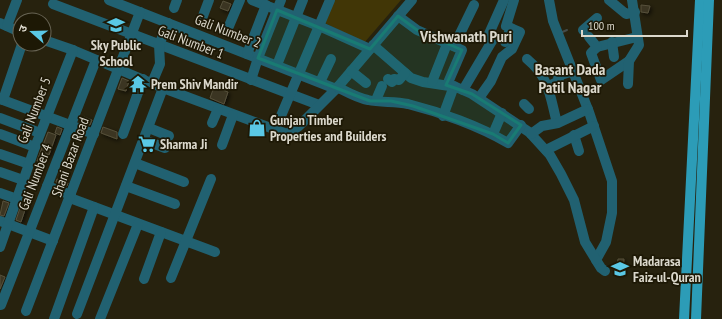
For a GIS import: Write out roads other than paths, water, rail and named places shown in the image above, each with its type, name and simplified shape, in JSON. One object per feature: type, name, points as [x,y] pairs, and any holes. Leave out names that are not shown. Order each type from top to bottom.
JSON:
[{"type":"main road","points":[[684,319],[700,0]]},
{"type":"main road","points":[[696,319],[709,0]]},
{"type":"street","points":[[3,25],[17,0]]},
{"type":"street","name":"Gali Number 2","points":[[109,0],[354,96],[370,101],[376,100],[408,104],[492,134],[508,143],[520,125]]},
{"type":"street","points":[[203,16],[208,0]]},
{"type":"street","points":[[229,26],[240,0]]},
{"type":"street","points":[[252,0],[266,5],[279,5],[295,17],[372,47],[390,63],[419,81],[432,82],[454,87],[479,98],[520,125],[546,150],[561,174],[574,200],[585,242],[601,268],[606,271]]},
{"type":"street","points":[[277,65],[303,0]]},
{"type":"street","points":[[275,130],[330,0]]},
{"type":"street","points":[[52,43],[233,115],[287,134],[299,126],[336,88],[412,0]]},
{"type":"street","points":[[454,87],[492,41],[488,36],[504,0]]},
{"type":"street","points":[[479,98],[494,83],[498,64],[502,57],[512,49],[520,32],[506,26],[514,0]]},
{"type":"street","points":[[549,0],[553,21],[588,109],[608,165],[613,192],[612,213],[607,238],[600,256],[596,260]]},
{"type":"street","points":[[610,0],[626,14],[635,12]]},
{"type":"street","points":[[628,84],[629,62],[638,41],[635,12],[632,0]]},
{"type":"street","name":"Gali Number 1","points":[[54,4],[319,105]]},
{"type":"street","points":[[247,54],[266,5]]},
{"type":"street","points":[[251,80],[279,5]]},
{"type":"street","points":[[432,82],[474,5]]},
{"type":"street","name":"Shani Bazar Road","points":[[26,311],[71,197],[140,12]]},
{"type":"street","points":[[398,16],[417,30],[462,50],[454,87],[443,116]]},
{"type":"street","points":[[597,18],[586,34],[595,53],[601,80],[629,62]]},
{"type":"street","points":[[123,134],[148,81],[160,64],[159,45],[168,23]]},
{"type":"street","points":[[505,42],[511,28]]},
{"type":"street","points":[[595,53],[612,42],[638,41]]},
{"type":"street","points":[[612,42],[614,57]]},
{"type":"street","name":"Gali Number 5","points":[[0,247],[4,222],[17,199],[40,133],[73,50]]},
{"type":"street","points":[[19,52],[1,99],[94,134]]},
{"type":"street","points":[[320,82],[331,59]]},
{"type":"street","name":"Gali Number 4","points":[[1,305],[96,60]]},
{"type":"street","points":[[527,60],[544,75],[553,102],[557,123]]},
{"type":"street","points":[[351,71],[364,81],[354,96]]},
{"type":"street","points":[[547,87],[559,81],[558,76],[573,71]]},
{"type":"street","points":[[376,100],[385,82],[392,82],[396,79],[399,80],[405,73]]},
{"type":"street","points":[[77,314],[164,88]]},
{"type":"street","points":[[212,123],[218,109]]},
{"type":"street","points":[[531,134],[542,126],[557,123],[588,109]]},
{"type":"street","points":[[492,134],[502,113]]},
{"type":"street","points":[[222,145],[233,115]]},
{"type":"street","points":[[0,118],[40,133]]},
{"type":"street","points":[[546,150],[594,126]]},
{"type":"street","points":[[148,128],[169,136]]},
{"type":"street","points":[[0,134],[35,147]]},
{"type":"street","points":[[574,135],[579,151]]},
{"type":"street","points":[[144,140],[165,148]]},
{"type":"street","points":[[0,154],[29,164]]},
{"type":"street","points":[[135,163],[184,182]]},
{"type":"street","points":[[0,172],[23,180]]},
{"type":"street","points":[[171,278],[211,179]]},
{"type":"street","points":[[47,186],[115,216],[215,252]]},
{"type":"street","points":[[126,186],[175,204]]},
{"type":"street","points":[[0,193],[17,199]]},
{"type":"street","points":[[54,319],[94,207]]},
{"type":"street","points":[[4,222],[53,241]]},
{"type":"street","points":[[100,319],[138,224]]},
{"type":"street","points":[[144,279],[161,232]]},
{"type":"waterway","points":[[560,33],[567,30]]},
{"type":"place","name":"Sky Public School","points":[[116,25]]},
{"type":"place","name":"Prem Shiv Mandir","points":[[138,84]]},
{"type":"place","name":"Gunjan Timber Properties and Builders","points":[[257,128]]},
{"type":"place","name":"Sharma Ji","points":[[147,144]]},
{"type":"place","name":"Madarasa Faiz-ul-Quran","points":[[620,269]]},
{"type":"district","name":"Vishwanath Puri","points":[[466,36]]},
{"type":"district","name":"Basant Dada Patil Nagar","points":[[570,78]]}]
